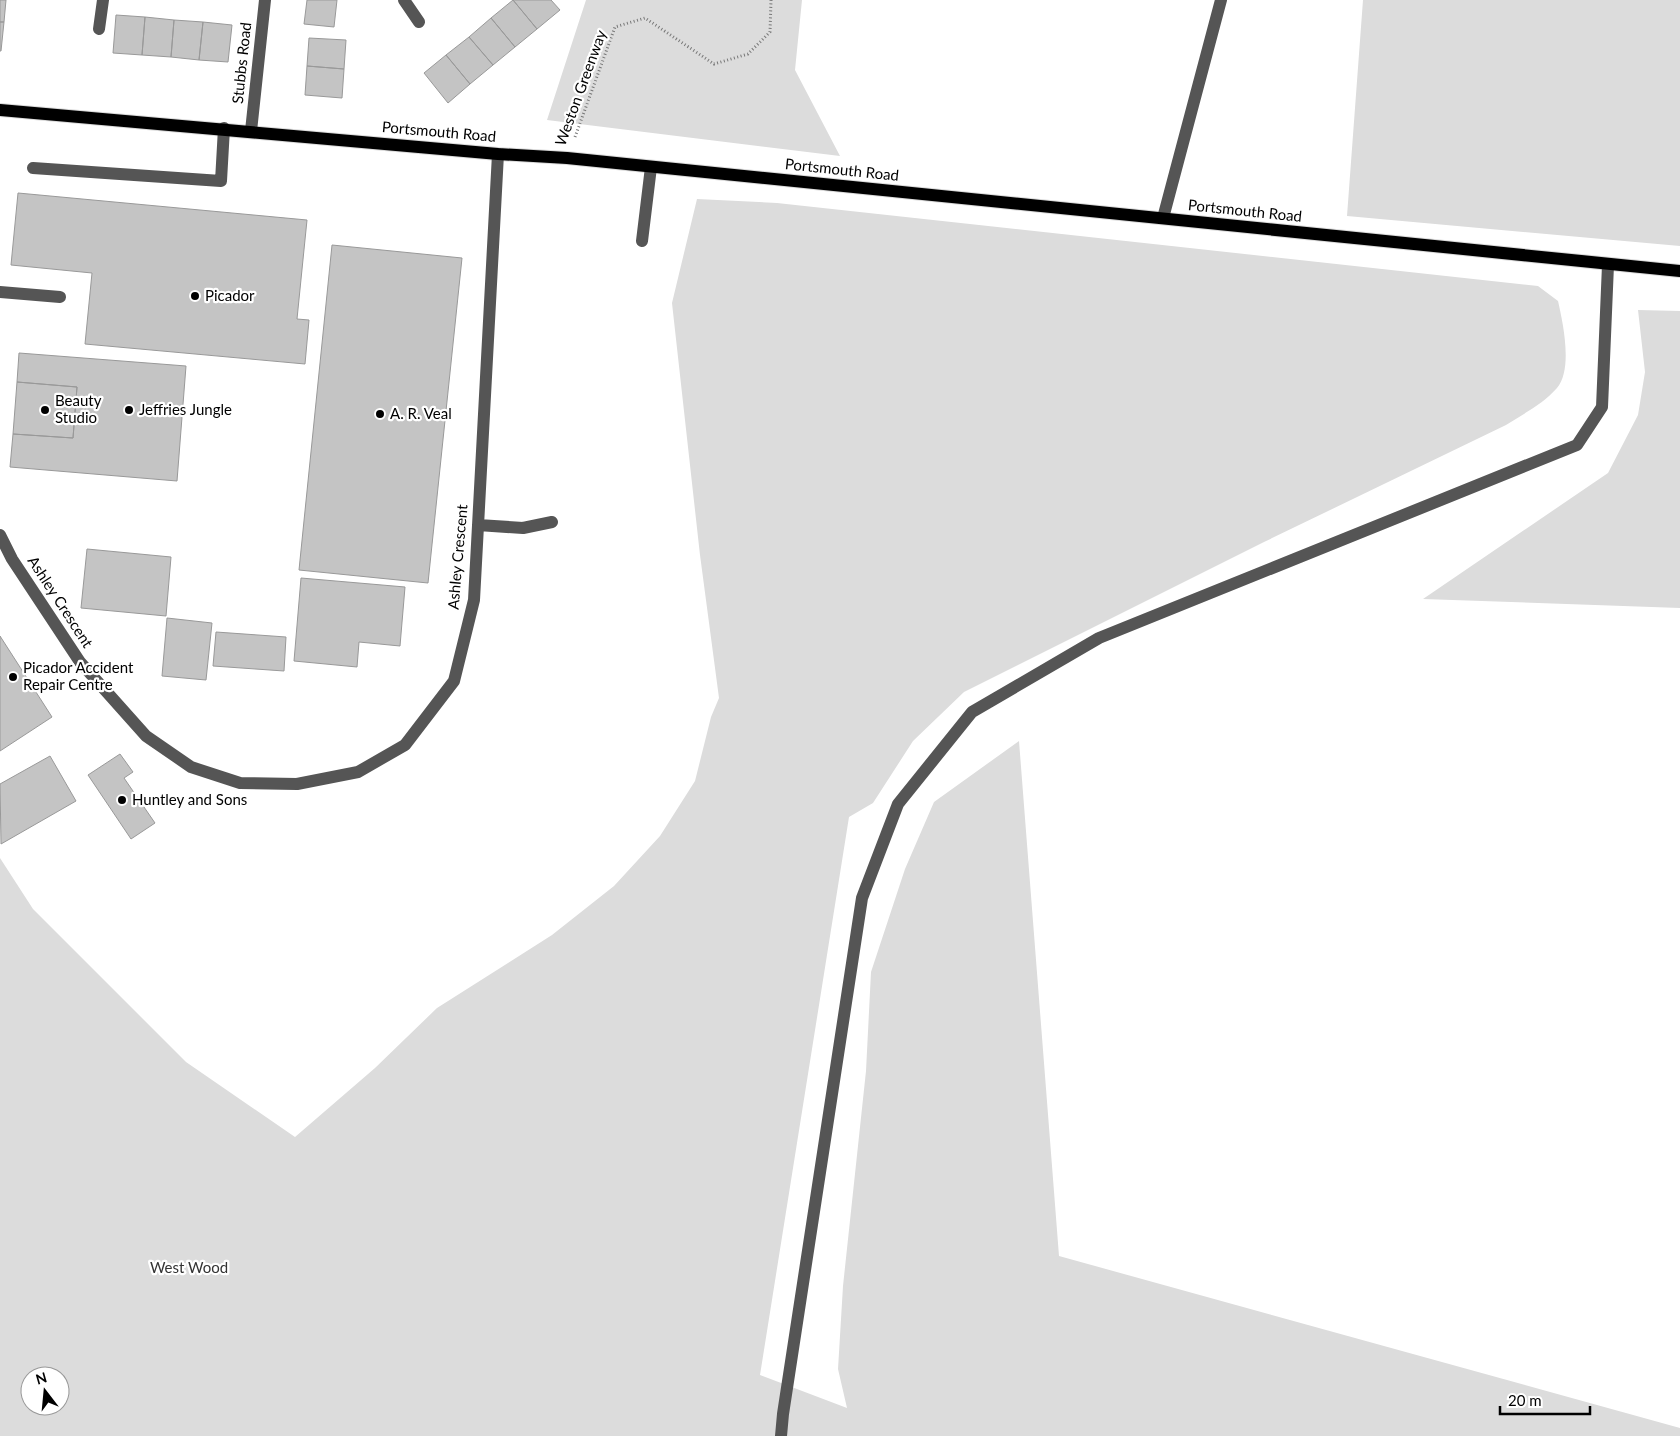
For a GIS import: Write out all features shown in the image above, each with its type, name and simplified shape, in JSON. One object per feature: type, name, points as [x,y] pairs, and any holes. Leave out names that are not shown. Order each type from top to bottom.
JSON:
[{"type":"main road","name":"Portsmouth Road","points":[[0,110],[251,130],[498,154],[567,158],[1680,271]]},
{"type":"street","points":[[99,29],[103,0]]},
{"type":"street","name":"Stubbs Road","points":[[251,130],[265,0]]},
{"type":"street","points":[[404,0],[419,22]]},
{"type":"street","points":[[1163,218],[1221,0]]},
{"type":"street","points":[[33,168],[221,181],[224,128]]},
{"type":"street","name":"Ashley Crescent","points":[[0,535],[12,559],[80,662],[146,736],[192,767],[240,783],[296,784],[358,772],[405,745],[454,681],[474,600],[498,154]]},
{"type":"street","points":[[642,241],[651,167]]},
{"type":"street","points":[[781,1436],[862,898],[898,804],[972,712],[1099,638],[1577,445],[1602,407],[1608,265]]},
{"type":"street","points":[[0,292],[60,297]]},
{"type":"street","points":[[478,525],[523,528],[552,522]]},
{"type":"path","name":"Weston Greenway","points":[[567,158],[615,27],[646,18],[714,64],[748,54],[770,32],[771,0]]},
{"type":"green space","points":[[586,0],[802,0],[795,70],[840,156],[547,120]]},
{"type":"green space","points":[[1363,0],[1680,0],[1680,246],[1347,216]]},
{"type":"green space","name":"West Wood","points":[[697,199],[777,203],[1538,286],[1558,301],[1565,346],[1565,369],[1562,380],[1557,388],[1539,404],[1506,425],[1264,542],[964,692],[913,741],[873,803],[849,817],[760,1375],[847,1408],[838,1369],[843,1286],[866,1071],[871,972],[905,869],[934,802],[1019,741],[1059,1256],[1680,1428],[1680,1436],[0,1436],[0,858],[33,909],[186,1062],[295,1137],[375,1068],[437,1008],[552,935],[614,886],[660,836],[695,781],[711,717],[719,698],[700,555],[672,303]]},
{"type":"green space","points":[[1638,310],[1680,311],[1680,608],[1423,599],[1608,473],[1638,415],[1645,372]]},
{"type":"building","points":[[0,0],[6,0],[4,22],[0,22]]},
{"type":"building","points":[[307,0],[337,0],[334,27],[304,24]]},
{"type":"building","points":[[513,0],[537,29],[515,47],[491,18]]},
{"type":"building","points":[[513,0],[551,0],[560,10],[537,29]]},
{"type":"building","points":[[116,15],[145,17],[142,55],[113,53]]},
{"type":"building","points":[[145,17],[174,20],[171,57],[142,55]]},
{"type":"building","points":[[491,18],[515,47],[493,65],[469,37]]},
{"type":"building","points":[[174,20],[203,22],[199,60],[171,57]]},
{"type":"building","points":[[0,22],[4,22],[1,51],[0,51]]},
{"type":"building","points":[[203,22],[232,25],[228,62],[199,60]]},
{"type":"building","points":[[469,37],[493,65],[470,84],[446,55]]},
{"type":"building","points":[[309,38],[346,40],[344,69],[307,66]]},
{"type":"building","points":[[446,55],[470,84],[448,103],[424,73]]},
{"type":"building","points":[[307,66],[344,69],[342,98],[305,95]]},
{"type":"building","name":"Picador","points":[[18,193],[307,220],[297,319],[309,320],[305,364],[85,344],[92,273],[11,265]]},
{"type":"building","name":"A. R. Veal","points":[[332,245],[462,258],[428,583],[299,570]]},
{"type":"building","name":"Jeffries Jungle","points":[[19,353],[186,366],[177,481],[10,467],[13,434],[73,438],[77,387],[17,382]]},
{"type":"building","name":"Beauty Studio","points":[[17,382],[77,387],[73,438],[13,434]]},
{"type":"building","points":[[87,549],[171,557],[166,616],[81,608]]},
{"type":"building","points":[[301,578],[405,587],[400,646],[359,642],[357,667],[294,661]]},
{"type":"building","points":[[167,618],[212,623],[206,680],[162,676]]},
{"type":"building","points":[[216,632],[286,637],[284,671],[213,666]]},
{"type":"building","name":"Picador Accident Repair Centre","points":[[0,636],[52,717],[0,751]]},
{"type":"building","name":"Huntley and Sons","points":[[120,754],[133,772],[124,778],[155,823],[131,839],[88,775]]},
{"type":"building","points":[[50,756],[76,801],[1,844],[0,784]]},
{"type":"place","name":"Picador","points":[[195,296]]},
{"type":"place","name":"Beauty Studio","points":[[45,410]]},
{"type":"place","name":"Jeffries Jungle","points":[[129,410]]},
{"type":"place","name":"A. R. Veal","points":[[380,414]]},
{"type":"place","name":"Picador Accident Repair Centre","points":[[13,677]]},
{"type":"place","name":"Huntley and Sons","points":[[122,800]]}]
